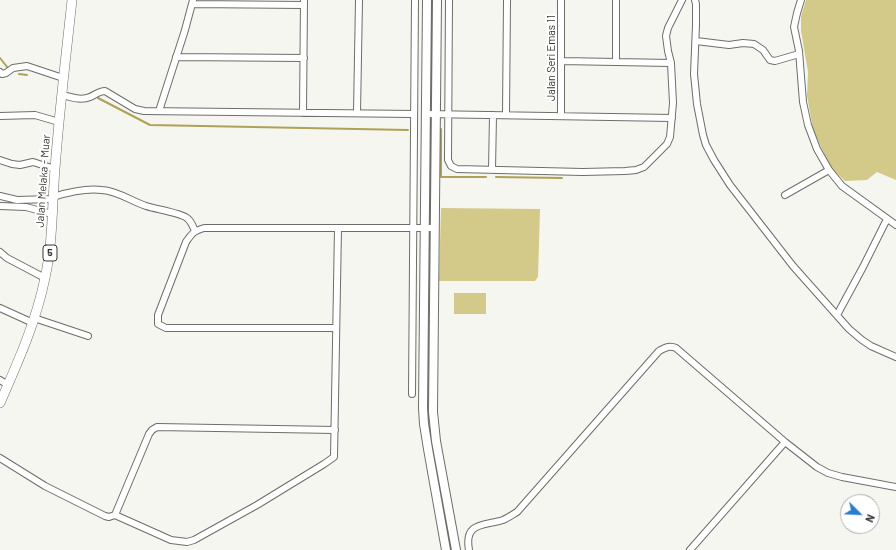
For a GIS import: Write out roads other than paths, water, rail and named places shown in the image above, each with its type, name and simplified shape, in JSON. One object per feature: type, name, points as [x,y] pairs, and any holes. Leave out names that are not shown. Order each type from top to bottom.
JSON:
[{"type":"main road","name":"Jalan Melaka - Muar","points":[[0,403],[4,383],[27,342],[45,278],[50,251],[59,122],[72,0]]},
{"type":"street","points":[[357,113],[359,0]]},
{"type":"street","points":[[412,394],[415,0]]},
{"type":"street","points":[[427,0],[423,400],[424,424],[446,550]]},
{"type":"street","points":[[437,0],[433,419],[456,550]]},
{"type":"street","points":[[449,0],[448,160],[450,166],[457,169],[583,172],[636,170],[644,167],[667,144],[670,137],[673,103],[671,63],[666,36],[668,28],[682,0]]},
{"type":"street","points":[[506,115],[507,0]]},
{"type":"street","name":"Jalan Seri Emas 11","points":[[560,116],[561,0]]},
{"type":"street","points":[[616,0],[616,62]]},
{"type":"street","points":[[695,0],[696,41],[694,74],[696,104],[706,145],[714,160],[730,185],[793,266],[849,328],[862,340],[875,348],[896,357]]},
{"type":"street","points":[[801,0],[794,27],[799,54],[803,102],[808,125],[817,149],[829,170],[842,186],[896,225]]},
{"type":"street","points":[[159,111],[192,2],[304,2],[303,113]]},
{"type":"street","points":[[696,41],[729,45],[743,43],[754,44],[763,50],[770,60],[775,61],[799,54]]},
{"type":"street","points":[[176,57],[304,58]]},
{"type":"street","points":[[561,61],[671,63]]},
{"type":"street","points":[[0,72],[2,74],[6,74],[11,70],[27,66],[63,78]]},
{"type":"street","points":[[62,95],[78,99],[89,98],[101,91],[105,91],[135,110],[144,111],[414,114]]},
{"type":"street","points":[[426,114],[672,118]]},
{"type":"street","points":[[0,116],[35,115],[59,122]]},
{"type":"street","points":[[492,170],[493,115]]},
{"type":"street","points":[[0,160],[20,165],[33,162],[55,169]]},
{"type":"street","points":[[785,195],[829,170]]},
{"type":"street","points":[[0,196],[17,200],[53,198],[76,191],[86,190],[116,192],[145,206],[186,216],[191,222],[195,231]]},
{"type":"street","points":[[0,206],[34,208],[52,214]]},
{"type":"street","points":[[837,315],[887,219]]},
{"type":"street","points":[[336,328],[166,328],[158,324],[158,315],[190,234],[204,228],[435,228]]},
{"type":"street","points":[[0,458],[45,486],[105,516],[109,517],[114,515],[171,540],[187,542],[194,540],[257,505],[334,458],[338,228]]},
{"type":"street","points":[[0,252],[7,258],[45,278]]},
{"type":"street","points":[[0,308],[88,336]]},
{"type":"street","points":[[469,550],[468,537],[470,532],[474,528],[481,525],[503,520],[517,512],[659,351],[666,347],[672,346],[785,442],[817,467],[828,473],[842,477],[896,486]]},
{"type":"street","points":[[114,515],[149,434],[152,430],[157,428],[335,430]]},
{"type":"street","points":[[690,550],[785,442]]},
{"type":"waterway","points":[[0,58],[8,68]]},
{"type":"waterway","points":[[19,74],[27,75]]},
{"type":"waterway","points":[[98,98],[150,125],[408,130]]},
{"type":"waterway","points":[[441,129],[441,177],[486,177]]},
{"type":"waterway","points":[[496,177],[562,178]]}]
